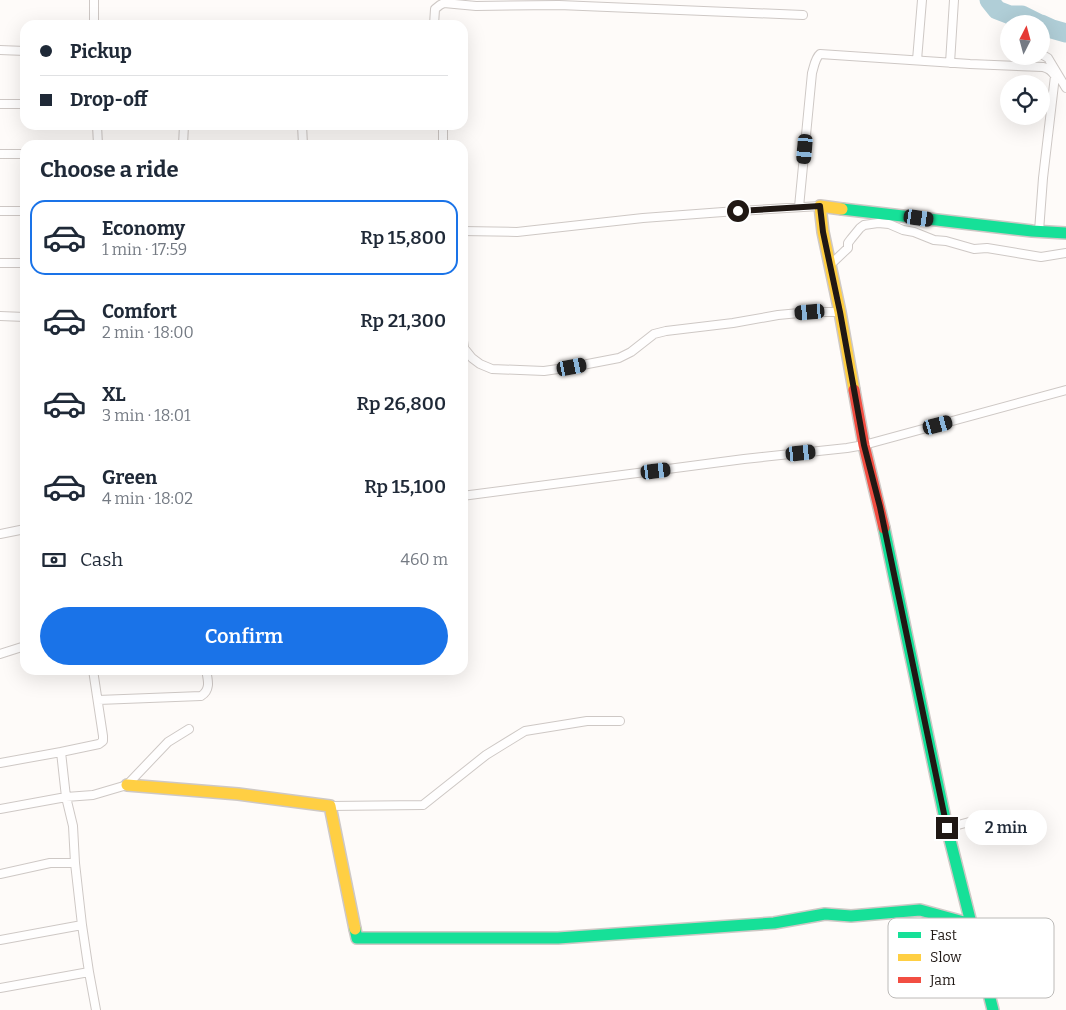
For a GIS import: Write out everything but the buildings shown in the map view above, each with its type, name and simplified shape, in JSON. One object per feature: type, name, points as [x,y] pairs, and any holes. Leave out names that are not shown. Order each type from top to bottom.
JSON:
[{"type":"street","points":[[94,0],[94,20]]},
{"type":"street","points":[[917,60],[922,0]]},
{"type":"street","points":[[950,62],[954,0]]},
{"type":"street","points":[[434,20],[435,9],[444,3],[476,6],[559,5],[803,15]]},
{"type":"street","points":[[0,50],[20,51]]},
{"type":"street","points":[[799,207],[812,73],[820,54],[1043,67],[1052,71],[1055,76],[1039,231]]},
{"type":"street","points":[[1050,61],[1066,88]]},
{"type":"street","points":[[0,104],[20,104]]},
{"type":"street","points":[[0,154],[20,154]]},
{"type":"street","points":[[820,206],[823,232],[840,312],[864,445],[882,517],[947,828],[970,918]]},
{"type":"street","points":[[468,231],[517,232],[643,218],[820,206],[1066,233]]},
{"type":"street","points":[[0,211],[20,211]]},
{"type":"street","points":[[830,265],[848,248],[848,243],[860,228],[864,225],[878,223],[888,224],[934,240],[946,241],[974,249],[986,248],[1041,257],[1066,253]]},
{"type":"street","points":[[0,263],[20,263]]},
{"type":"street","points":[[468,353],[480,364],[492,369],[544,371],[619,358],[631,352],[654,334],[666,331],[733,323],[778,315],[840,312]]},
{"type":"street","points":[[0,316],[20,317]]},
{"type":"street","points":[[468,495],[735,460],[847,448],[1066,390]]},
{"type":"street","points":[[0,534],[20,530]]},
{"type":"street","points":[[0,654],[20,648]]},
{"type":"street","points":[[0,763],[99,744],[103,741],[94,675]]},
{"type":"street","points":[[98,700],[201,696],[206,693],[208,688],[207,675]]},
{"type":"street","points":[[0,809],[66,797],[94,795],[127,786],[238,794],[330,806],[423,805],[486,755],[525,731],[587,721],[620,720]]},
{"type":"street","points":[[127,786],[168,742],[189,729]]},
{"type":"street","points":[[61,752],[66,797],[73,826],[82,925],[96,1010]]},
{"type":"street","points":[[330,806],[357,938],[558,938],[774,923],[825,914],[851,916],[920,910],[949,918]]},
{"type":"street","points":[[947,828],[984,818]]},
{"type":"street","points":[[0,874],[50,863],[75,864]]},
{"type":"street","points":[[0,940],[82,925]]},
{"type":"street","points":[[0,988],[89,972]]},
{"type":"waterway","points":[[989,0],[997,10],[1010,15]]},
{"type":"waterway","points":[[1050,28],[1066,33]]},
{"type":"traffic: fast","points":[[842,209],[1032,231],[1066,233]]},
{"type":"traffic: fast","points":[[884,528],[947,828],[970,918]]},
{"type":"traffic: fast","points":[[355,929],[357,938],[558,938],[774,923],[825,914],[851,916],[920,910],[949,918]]},
{"type":"traffic: fast","points":[[990,998],[993,1010]]},
{"type":"traffic: slow","points":[[842,209],[820,206],[823,232],[854,390]]},
{"type":"traffic: slow","points":[[127,785],[238,794],[330,806],[355,929]]},
{"type":"traffic: jam","points":[[854,390],[864,445],[884,528]]},
{"type":"route","points":[[738,211],[820,206],[823,232],[840,312],[864,445],[880,507],[947,828]]}]
